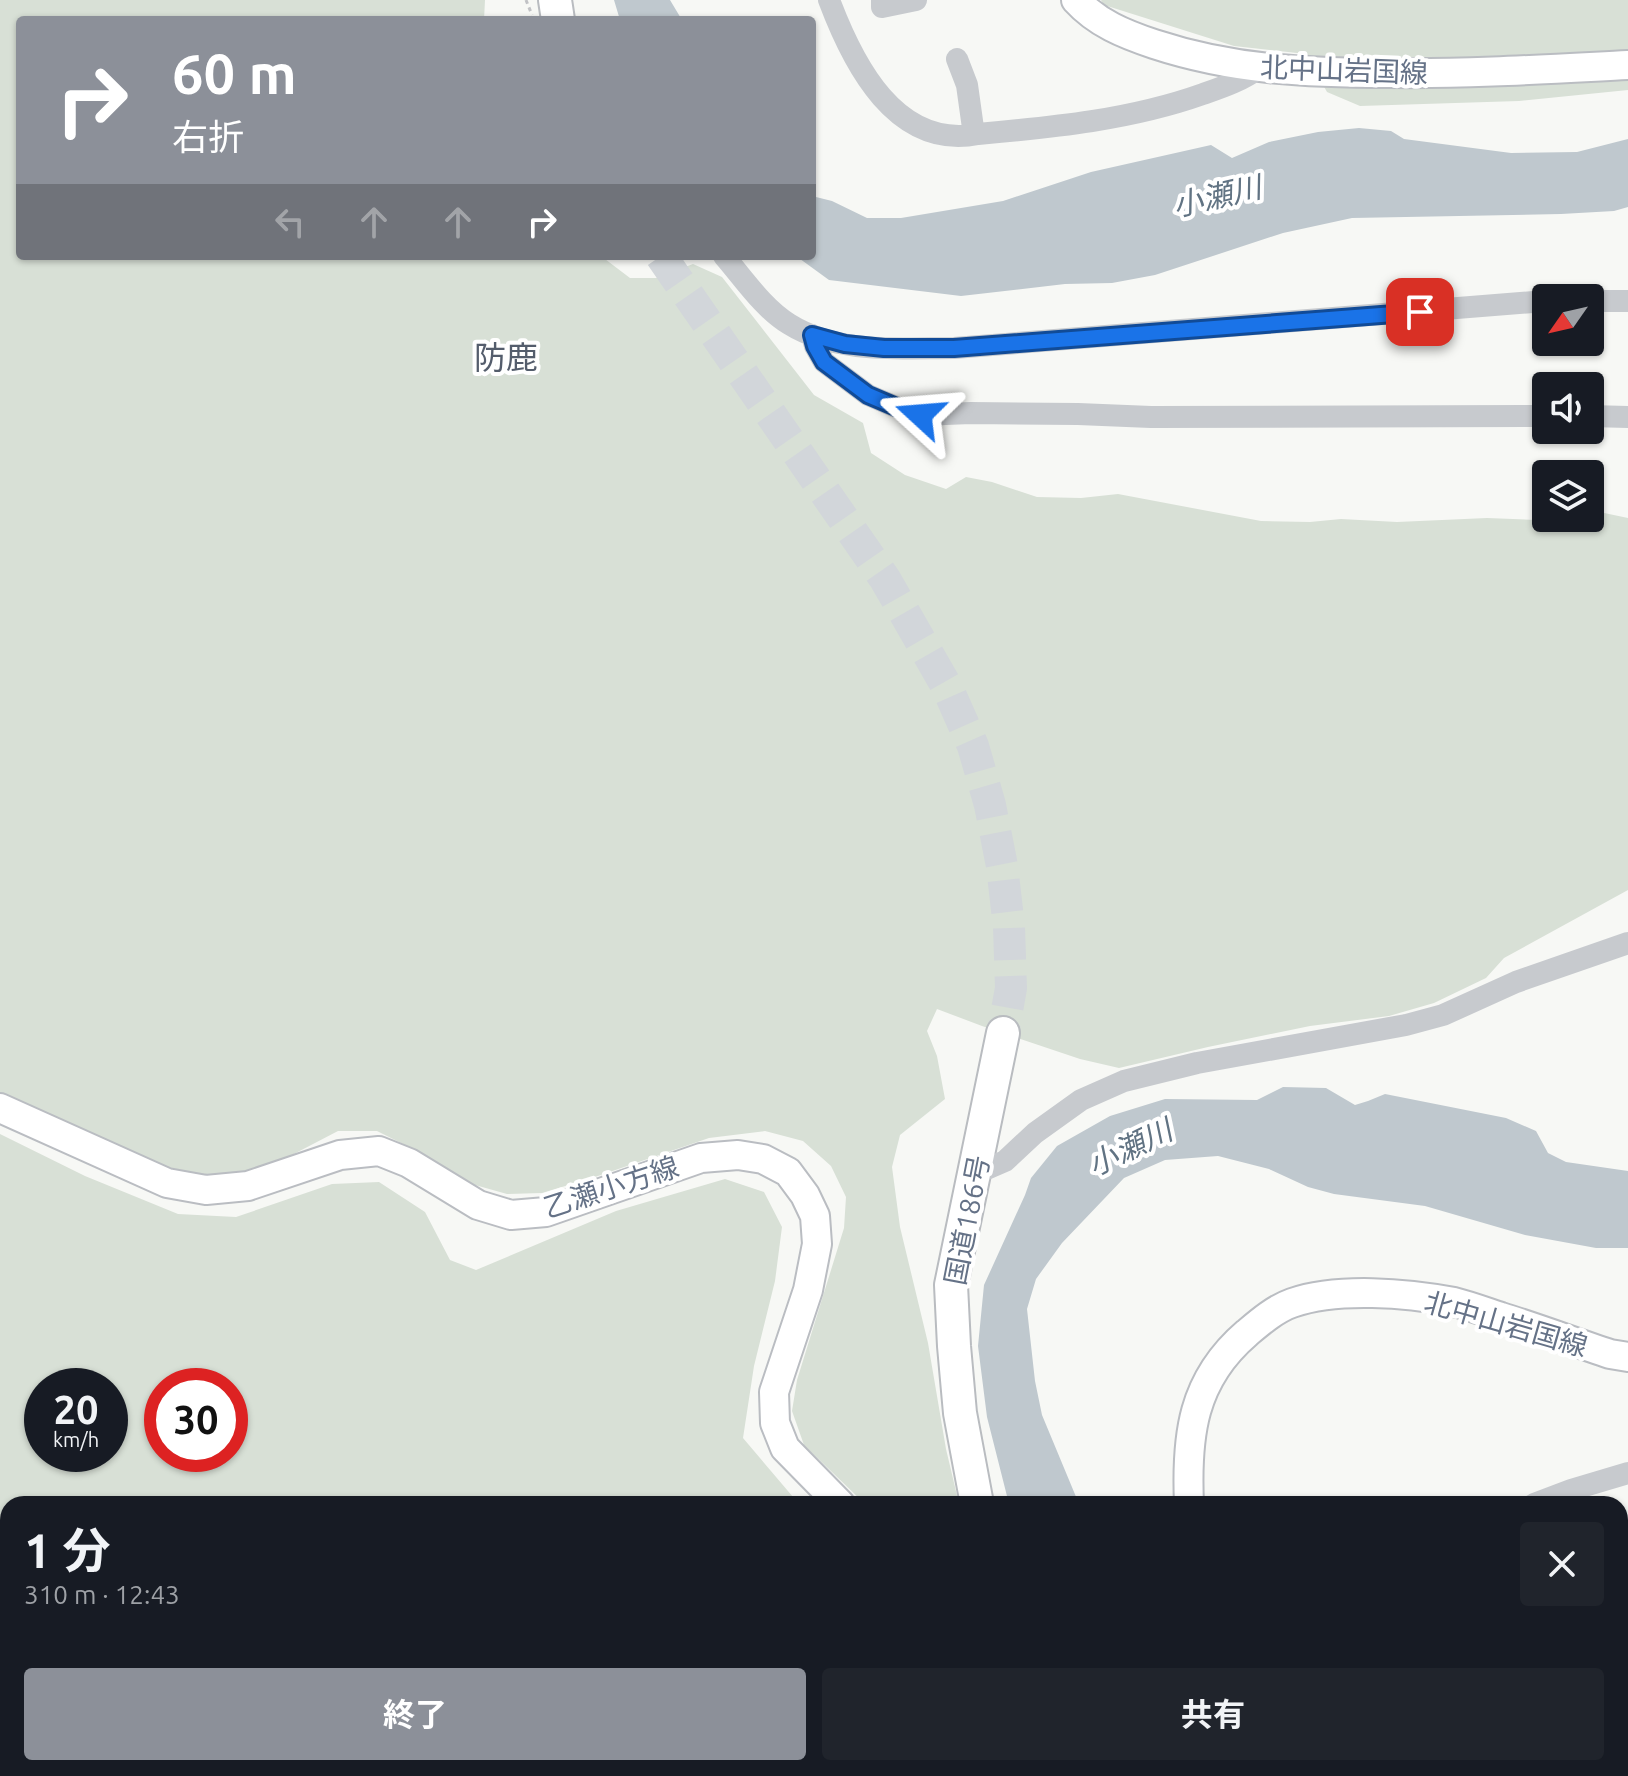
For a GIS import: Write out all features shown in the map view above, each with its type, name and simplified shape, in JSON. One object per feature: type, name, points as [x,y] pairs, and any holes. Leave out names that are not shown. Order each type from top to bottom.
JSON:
[{"type":"highway","name":"国道186号","points":[[976,1496],[960,1413],[951,1285],[1003,1033]]},
{"type":"main road","name":"北中山岩国線","points":[[1076,0],[1086,12],[1106,25],[1143,40],[1192,56],[1259,68],[1335,73],[1438,73],[1628,65]]},
{"type":"main road","name":"乙瀬小方線","points":[[0,1108],[167,1183],[206,1190],[248,1186],[340,1155],[379,1151],[409,1163],[478,1205],[511,1215],[546,1212],[701,1158],[738,1155],[763,1159],[788,1172],[805,1195],[815,1216],[817,1244],[808,1290],[774,1392],[775,1423],[785,1448],[832,1496]]},
{"type":"main road","name":"北中山岩国線","points":[[1189,1496],[1187,1470],[1191,1434],[1210,1374],[1229,1348],[1261,1321],[1289,1304],[1339,1294],[1408,1296],[1457,1303],[1610,1354],[1628,1357]]},
{"type":"street","points":[[829,0],[843,38],[875,91],[908,123],[939,134],[967,136],[1087,123],[1139,113],[1233,84],[1259,68]]},
{"type":"street","points":[[882,0],[882,7],[916,0]]},
{"type":"street","points":[[957,59],[967,85],[973,128],[978,134]]},
{"type":"street","points":[[727,260],[768,307],[788,323],[812,335],[845,344],[884,348],[954,348],[1532,302]]},
{"type":"street","points":[[1604,301],[1628,301]]},
{"type":"street","points":[[812,335],[824,362],[868,395],[920,415],[1532,416]]},
{"type":"street","points":[[1604,416],[1628,417]]},
{"type":"street","points":[[975,1174],[1005,1161],[1035,1133],[1081,1100],[1124,1081],[1197,1063],[1418,1022],[1443,1015],[1546,971],[1628,943]]},
{"type":"street","points":[[1555,1496],[1628,1473]]},
{"type":"shaded area","points":[[0,0],[485,0],[484,16],[16,16],[16,260],[606,260],[630,278],[656,278],[693,264],[722,277],[814,395],[863,423],[871,453],[905,475],[946,489],[966,477],[1037,497],[1081,498],[1118,494],[1261,521],[1341,519],[1397,522],[1487,518],[1532,520],[1532,532],[1604,532],[1604,513],[1628,518],[1628,890],[1504,958],[1486,978],[1434,1003],[1389,1016],[1310,1026],[1119,1068],[1080,1059],[937,1009],[927,1031],[937,1056],[945,1099],[900,1135],[892,1167],[900,1227],[928,1343],[957,1496],[857,1496],[804,1445],[792,1411],[797,1380],[844,1228],[846,1197],[831,1166],[803,1141],[765,1131],[709,1138],[542,1193],[507,1194],[475,1185],[377,1131],[338,1131],[290,1156],[246,1171],[207,1175],[171,1168],[114,1147],[0,1094]]},
{"type":"shaded area","points":[[1101,0],[1628,0],[1628,90],[1519,101],[1360,106],[1327,92],[1306,54],[1234,46],[1104,5]]},
{"type":"shaded area","points":[[0,1134],[85,1176],[178,1214],[236,1217],[332,1184],[379,1182],[425,1212],[450,1260],[476,1270],[616,1211],[725,1179],[764,1192],[782,1227],[775,1281],[754,1366],[743,1438],[792,1496],[0,1496]]},
{"type":"water","points":[[614,0],[670,0],[680,16],[619,16]]},
{"type":"water","name":"小瀬川","points":[[1359,128],[1391,131],[1404,139],[1511,153],[1577,152],[1628,139],[1628,207],[1614,211],[1561,214],[1352,218],[1283,233],[1155,275],[1112,283],[1065,284],[961,296],[829,280],[802,260],[816,260],[816,197],[867,218],[901,218],[1003,201],[1091,172],[1211,145],[1232,158],[1269,142]]},
{"type":"water","name":"小瀬川","points":[[1283,1087],[1326,1088],[1355,1105],[1385,1094],[1506,1118],[1536,1131],[1548,1153],[1566,1162],[1628,1171],[1628,1248],[1596,1248],[1525,1235],[1425,1206],[1334,1194],[1308,1187],[1269,1169],[1218,1156],[1165,1160],[1124,1178],[1062,1243],[1036,1279],[1027,1309],[1035,1381],[1042,1415],[1076,1496],[1007,1496],[987,1417],[978,1346],[984,1285],[1031,1178],[1057,1146],[1110,1116],[1165,1099],[1257,1100]]},
{"type":"tunnel","points":[[664,260],[885,579],[947,687],[973,746],[990,805],[1002,866],[1009,927],[1011,988],[1003,1033]]},
{"type":"district","name":"防鹿","points":[[506,358]]},
{"type":"route","points":[[920,415],[868,395],[824,362],[812,335],[845,344],[884,348],[954,348],[1420,312]]}]
